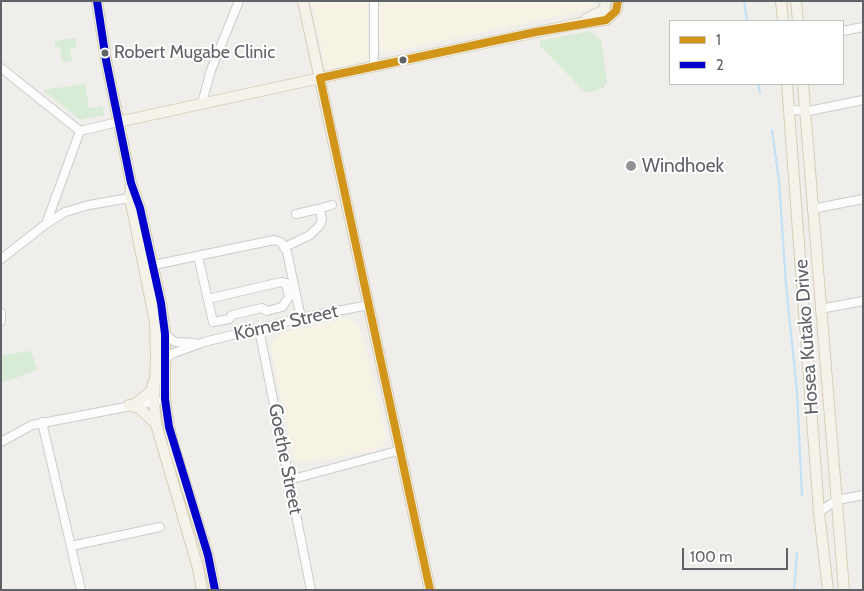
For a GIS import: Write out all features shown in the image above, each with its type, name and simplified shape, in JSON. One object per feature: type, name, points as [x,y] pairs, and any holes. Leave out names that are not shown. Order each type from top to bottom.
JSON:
[{"type":"main road","points":[[97,1],[106,60],[133,197],[149,266],[161,303],[165,334],[165,387],[174,448],[208,555],[215,590]]},
{"type":"main road","points":[[303,1],[430,590]]},
{"type":"main road","points":[[576,24],[604,10],[606,1]]},
{"type":"main road","points":[[781,1],[783,20]]},
{"type":"main road","points":[[796,1],[798,20]]},
{"type":"main road","points":[[118,122],[374,66],[576,24],[606,20],[617,6]]},
{"type":"main road","name":"Hosea Kutako Drive","points":[[787,85],[819,512],[828,590]]},
{"type":"main road","name":"Hosea Kutako Drive","points":[[803,85],[844,590]]},
{"type":"main road","points":[[149,266],[155,322],[156,358],[154,378],[152,389],[132,405],[143,410],[156,424]]},
{"type":"main road","points":[[154,378],[156,424],[198,568],[202,590]]},
{"type":"street","points":[[202,103],[208,76],[240,1]]},
{"type":"street","points":[[374,1],[374,66]]},
{"type":"street","points":[[844,32],[863,27]]},
{"type":"street","points":[[1,68],[80,131]]},
{"type":"street","points":[[789,110],[804,112],[860,100]]},
{"type":"street","points":[[80,131],[118,122]]},
{"type":"street","points":[[46,224],[80,131]]},
{"type":"street","points":[[1,259],[46,224],[65,212],[89,205],[133,197]]},
{"type":"street","points":[[812,209],[863,199]]},
{"type":"street","points":[[296,214],[332,205]]},
{"type":"street","points":[[283,245],[310,235],[320,225],[322,220],[318,209]]},
{"type":"street","points":[[149,266],[274,240],[283,245],[301,318]]},
{"type":"street","points":[[198,256],[212,320],[215,322],[229,319],[232,315],[262,308],[267,311],[282,307],[289,297],[286,283],[281,282],[208,299]]},
{"type":"street","points":[[820,310],[863,301]]},
{"type":"street","name":"Körner Street","points":[[164,362],[174,352],[204,342],[301,318],[369,305]]},
{"type":"street","points":[[1,314],[1,321]]},
{"type":"street","name":"Goethe Street","points":[[260,329],[311,590]]},
{"type":"street","name":"Körner Street","points":[[165,334],[175,342],[204,342]]},
{"type":"street","points":[[1,442],[32,425],[42,422],[154,402],[162,396],[165,387]]},
{"type":"street","points":[[42,422],[81,590]]},
{"type":"street","points":[[289,480],[401,450]]},
{"type":"street","points":[[819,512],[837,500],[863,495]]},
{"type":"street","points":[[71,546],[160,527]]},
{"type":"shaded area","points":[[312,1],[368,1],[369,60],[326,70]]},
{"type":"shaded area","points":[[379,1],[595,1],[594,4],[583,11],[385,53],[381,50],[379,43]]},
{"type":"shaded area","points":[[345,318],[353,321],[360,327],[387,437],[386,442],[377,450],[302,463],[293,456],[271,349],[272,345],[276,338],[283,333]]},
{"type":"green space","points":[[589,31],[601,40],[607,82],[603,88],[591,92],[584,91],[540,46],[540,41]]},
{"type":"green space","points":[[75,38],[77,47],[70,48],[72,61],[62,62],[60,47],[55,47],[54,41]]},
{"type":"green space","points":[[85,84],[89,108],[103,106],[104,115],[80,120],[43,90]]},
{"type":"green space","points":[[31,351],[37,370],[1,383],[1,355]]},
{"type":"waterway","points":[[744,1],[747,20]]},
{"type":"waterway","points":[[758,85],[760,93]]},
{"type":"waterway","points":[[772,130],[779,181],[786,285],[797,392],[802,495]]},
{"type":"waterway","points":[[794,590],[797,553]]},
{"type":"transit line","name":"2","points":[[97,1],[106,60],[131,183],[140,208],[161,303],[165,334],[165,399],[169,427],[208,555],[215,590]]},
{"type":"transit line","name":"1","points":[[320,78],[536,32],[606,20],[616,11],[618,1]]},
{"type":"transit line","name":"1","points":[[320,78],[430,590]]},
{"type":"place","name":"Robert Mugabe Clinic","points":[[105,53]]},
{"type":"place","name":"Windhoek","points":[[631,166]]}]
